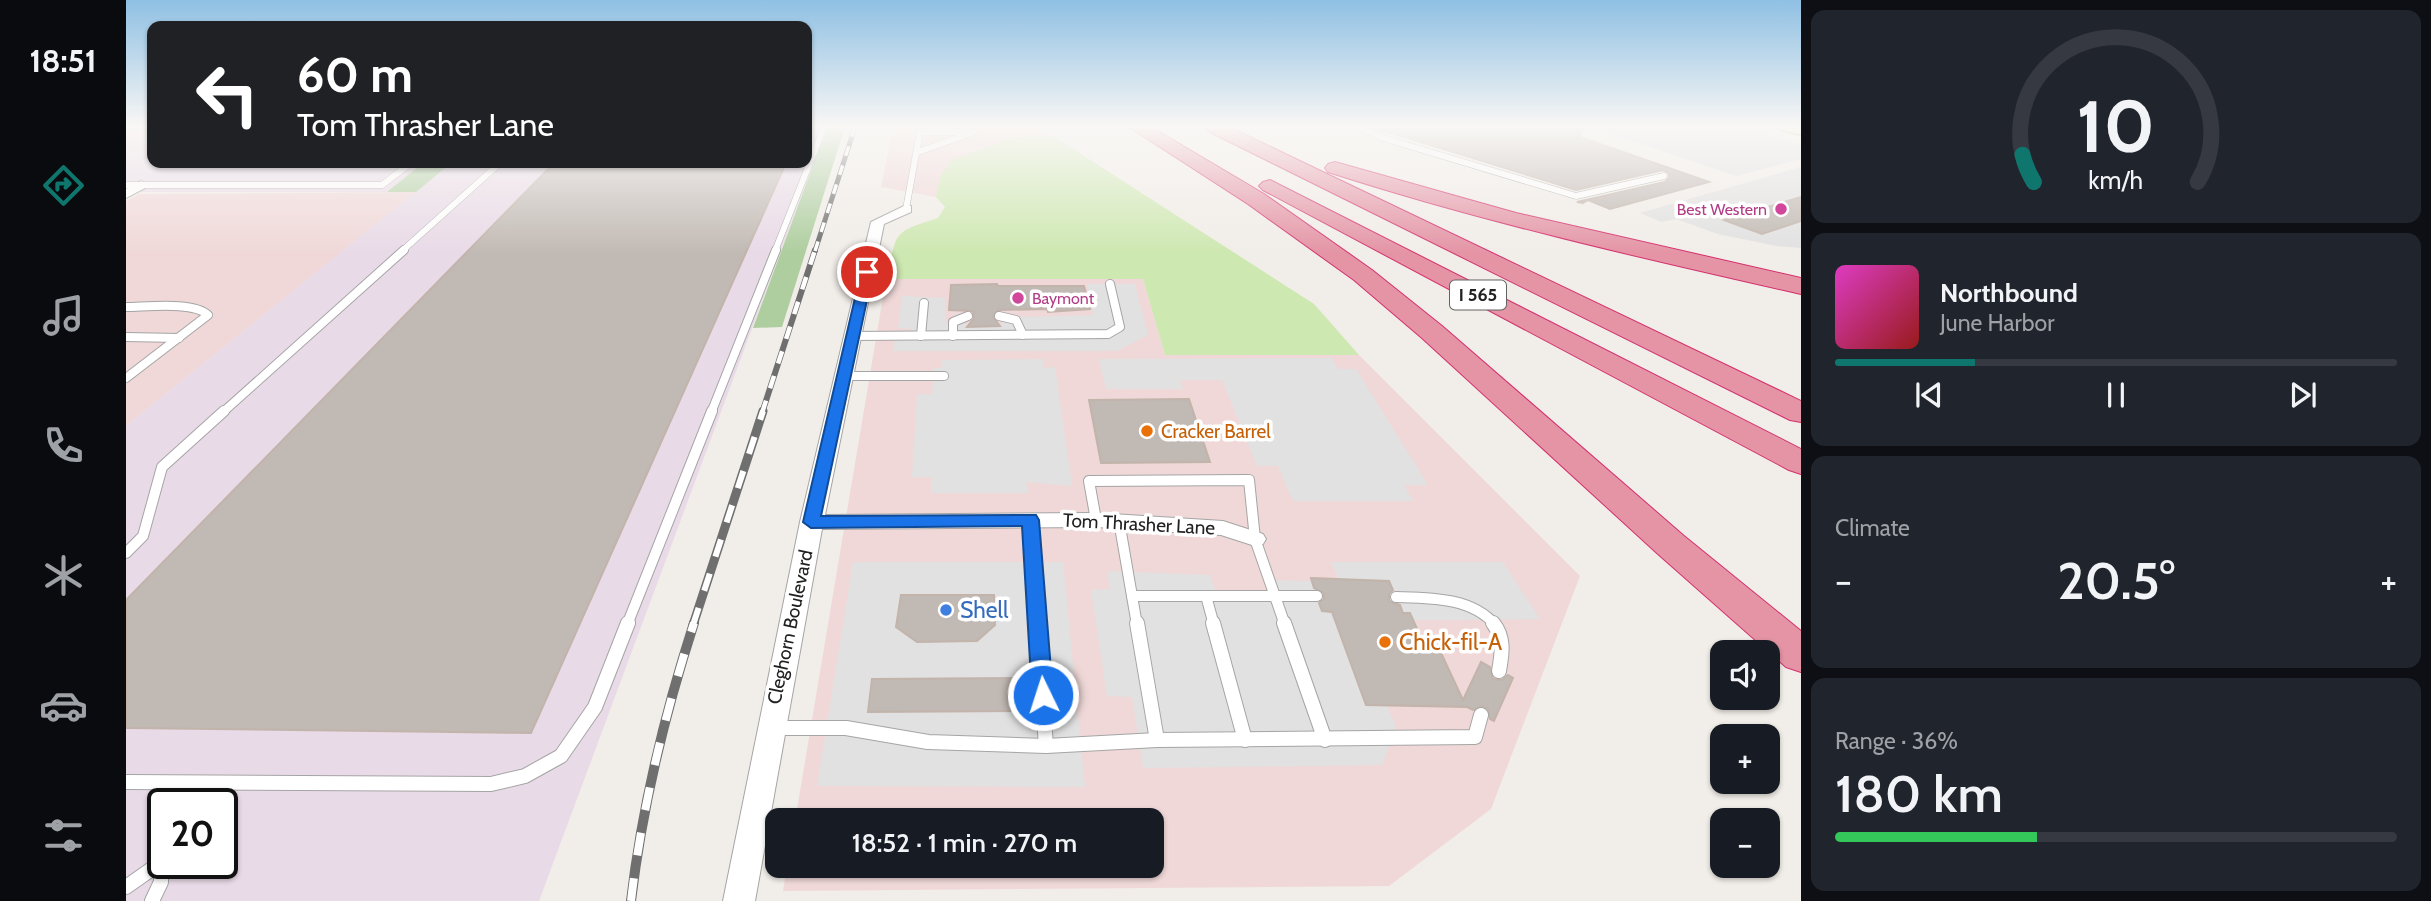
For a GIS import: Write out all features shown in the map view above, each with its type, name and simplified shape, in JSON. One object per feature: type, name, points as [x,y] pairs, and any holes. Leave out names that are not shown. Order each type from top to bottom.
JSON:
[{"type":"highway","points":[[1205,169],[1307,233],[1363,275],[1432,332],[1671,545],[1801,654]]},
{"type":"highway","name":"I 565","points":[[1237,169],[1801,463]]},
{"type":"highway","name":"I 565","points":[[1300,169],[1801,413]]},
{"type":"highway","points":[[1339,169],[1474,210],[1612,245],[1801,286]]},
{"type":"highway","points":[[1671,545],[1801,678]]},
{"type":"street","points":[[126,194],[141,185]]},
{"type":"street","name":"Cleghorn Boulevard","points":[[740,901],[769,728],[811,522],[878,222],[906,209]]},
{"type":"street","name":"Tom Thrasher Lane","points":[[811,522],[1097,520],[1223,528],[1255,540]]},
{"type":"lane","points":[[126,185],[382,185],[403,169]]},
{"type":"lane","points":[[126,553],[143,536],[162,467],[493,169]]},
{"type":"lane","points":[[126,782],[491,784],[525,776],[561,756],[595,707],[807,169]]},
{"type":"lane","points":[[906,209],[914,169]]},
{"type":"lane","points":[[1486,169],[1576,196],[1664,176]]},
{"type":"lane","points":[[852,336],[1108,334],[1120,327],[1110,284]]},
{"type":"lane","points":[[921,336],[924,303]]},
{"type":"lane","points":[[126,307],[176,306],[203,310],[208,316],[126,378]]},
{"type":"lane","points":[[953,336],[953,322],[968,316]]},
{"type":"lane","points":[[999,316],[1016,318],[1022,323],[1023,335]]},
{"type":"lane","points":[[126,337],[179,338]]},
{"type":"lane","points":[[844,376],[944,376]]},
{"type":"lane","points":[[1097,520],[1089,481],[1249,480],[1255,540],[1325,740]]},
{"type":"lane","points":[[1030,520],[1046,746]]},
{"type":"lane","points":[[1119,521],[1157,740]]},
{"type":"lane","points":[[1132,596],[1317,596]]},
{"type":"lane","points":[[1206,596],[1245,740]]},
{"type":"lane","points":[[1396,597],[1444,598],[1465,604],[1489,617],[1501,637],[1505,653],[1499,671]]},
{"type":"lane","points":[[769,728],[846,728],[928,741],[1046,746],[1157,740],[1475,737],[1481,715]]},
{"type":"lane","points":[[218,788],[222,783]]},
{"type":"lane","points":[[126,887],[147,872]]},
{"type":"lane","points":[[152,901],[161,879]]},
{"type":"shaded area","points":[[126,169],[415,169],[387,192],[126,192]]},
{"type":"shaded area","points":[[444,169],[811,169],[539,901],[126,901],[126,426]]},
{"type":"shaded area","points":[[885,169],[953,169],[941,175],[936,197],[881,187]]},
{"type":"shaded area","points":[[1715,169],[1763,169],[1736,176]]},
{"type":"shaded area","points":[[1801,169],[1801,248],[1718,234],[1676,219],[1661,222],[1640,213]]},
{"type":"shaded area","points":[[416,192],[126,426],[126,201],[139,194]]},
{"type":"shaded area","points":[[886,279],[1143,279],[1165,355],[1359,355],[1580,576],[1491,809],[1389,886],[783,891],[785,878],[1164,878],[1164,808],[797,808]]},
{"type":"shaded area","points":[[1087,284],[1135,284],[1148,335],[1117,351],[893,351],[896,332],[910,332],[911,329],[898,328],[902,296],[945,298],[946,322],[958,313],[965,313],[966,327],[1001,327],[1001,313],[1024,317],[1093,315]]},
{"type":"shaded area","points":[[1331,358],[1338,369],[1356,369],[1428,485],[1404,485],[1413,501],[1293,501],[1278,466],[1257,466],[1222,380],[1180,380],[1183,389],[1106,389],[1099,359]]},
{"type":"shaded area","points":[[1043,359],[1044,368],[1055,367],[1072,486],[1026,482],[1028,493],[931,493],[931,477],[912,477],[917,394],[932,394],[934,368],[942,368],[942,360]]},
{"type":"shaded area","points":[[853,562],[1063,562],[1085,787],[817,786]]},
{"type":"shaded area","points":[[1331,562],[1503,562],[1540,619],[1351,621],[1396,727],[1382,765],[1143,768],[1132,697],[1107,696],[1091,590],[1110,589],[1107,571],[1210,575],[1215,590],[1275,592],[1271,580],[1340,582]]},
{"type":"green space","points":[[415,169],[444,169],[416,192],[387,192]]},
{"type":"green space","points":[[812,169],[832,169],[782,327],[753,328]]},
{"type":"green space","points":[[945,169],[1104,169],[1314,304],[1359,355],[1165,355],[1143,279],[886,279],[898,237],[911,227],[938,218],[945,207],[936,197],[941,175]]},
{"type":"building","points":[[548,169],[783,169],[531,733],[126,728],[126,600]]},
{"type":"building","points":[[1508,169],[1672,169],[1709,182],[1610,209],[1588,200],[1577,202],[1665,182],[1669,173],[1663,170],[1576,190]]},
{"type":"building","name":"Best Western","points":[[1801,197],[1801,221],[1762,234],[1724,220]]},
{"type":"building","name":"Baymont","points":[[951,285],[1084,286],[1090,309],[1048,312],[1047,309],[998,310],[993,317],[1000,326],[967,327],[974,318],[973,311],[949,310]]},
{"type":"building","name":"Cracker Barrel","points":[[1189,399],[1210,462],[1101,463],[1089,400]]},
{"type":"building","points":[[1311,578],[1389,581],[1393,590],[1389,594],[1389,601],[1400,605],[1403,613],[1410,613],[1422,640],[1435,640],[1463,700],[1481,662],[1490,667],[1493,679],[1502,680],[1508,675],[1513,678],[1494,721],[1490,719],[1488,709],[1483,706],[1473,710],[1467,707],[1366,705],[1332,612],[1322,611],[1319,603],[1324,599],[1324,593],[1314,588]]},
{"type":"building","name":"Shell","points":[[901,595],[994,595],[995,625],[977,641],[917,642],[896,627]]},
{"type":"building","name":"Shell","points":[[1021,678],[1023,711],[868,712],[872,679]]},
{"type":"railway","points":[[815,251],[841,169]]},
{"type":"railway","points":[[762,413],[815,250]]},
{"type":"railway","points":[[693,625],[763,411]]},
{"type":"railway","points":[[631,901],[641,831],[656,760],[694,623]]},
{"type":"place","name":"Best Western","points":[[1781,209]]},
{"type":"place","name":"Baymont","points":[[1018,298]]},
{"type":"place","name":"Cracker Barrel","points":[[1147,431]]},
{"type":"place","name":"Shell","points":[[946,610]]},
{"type":"place","name":"Chick-fil-A","points":[[1385,642]]},
{"type":"route","points":[[867,272],[811,522],[1030,520],[1043,695]]}]
